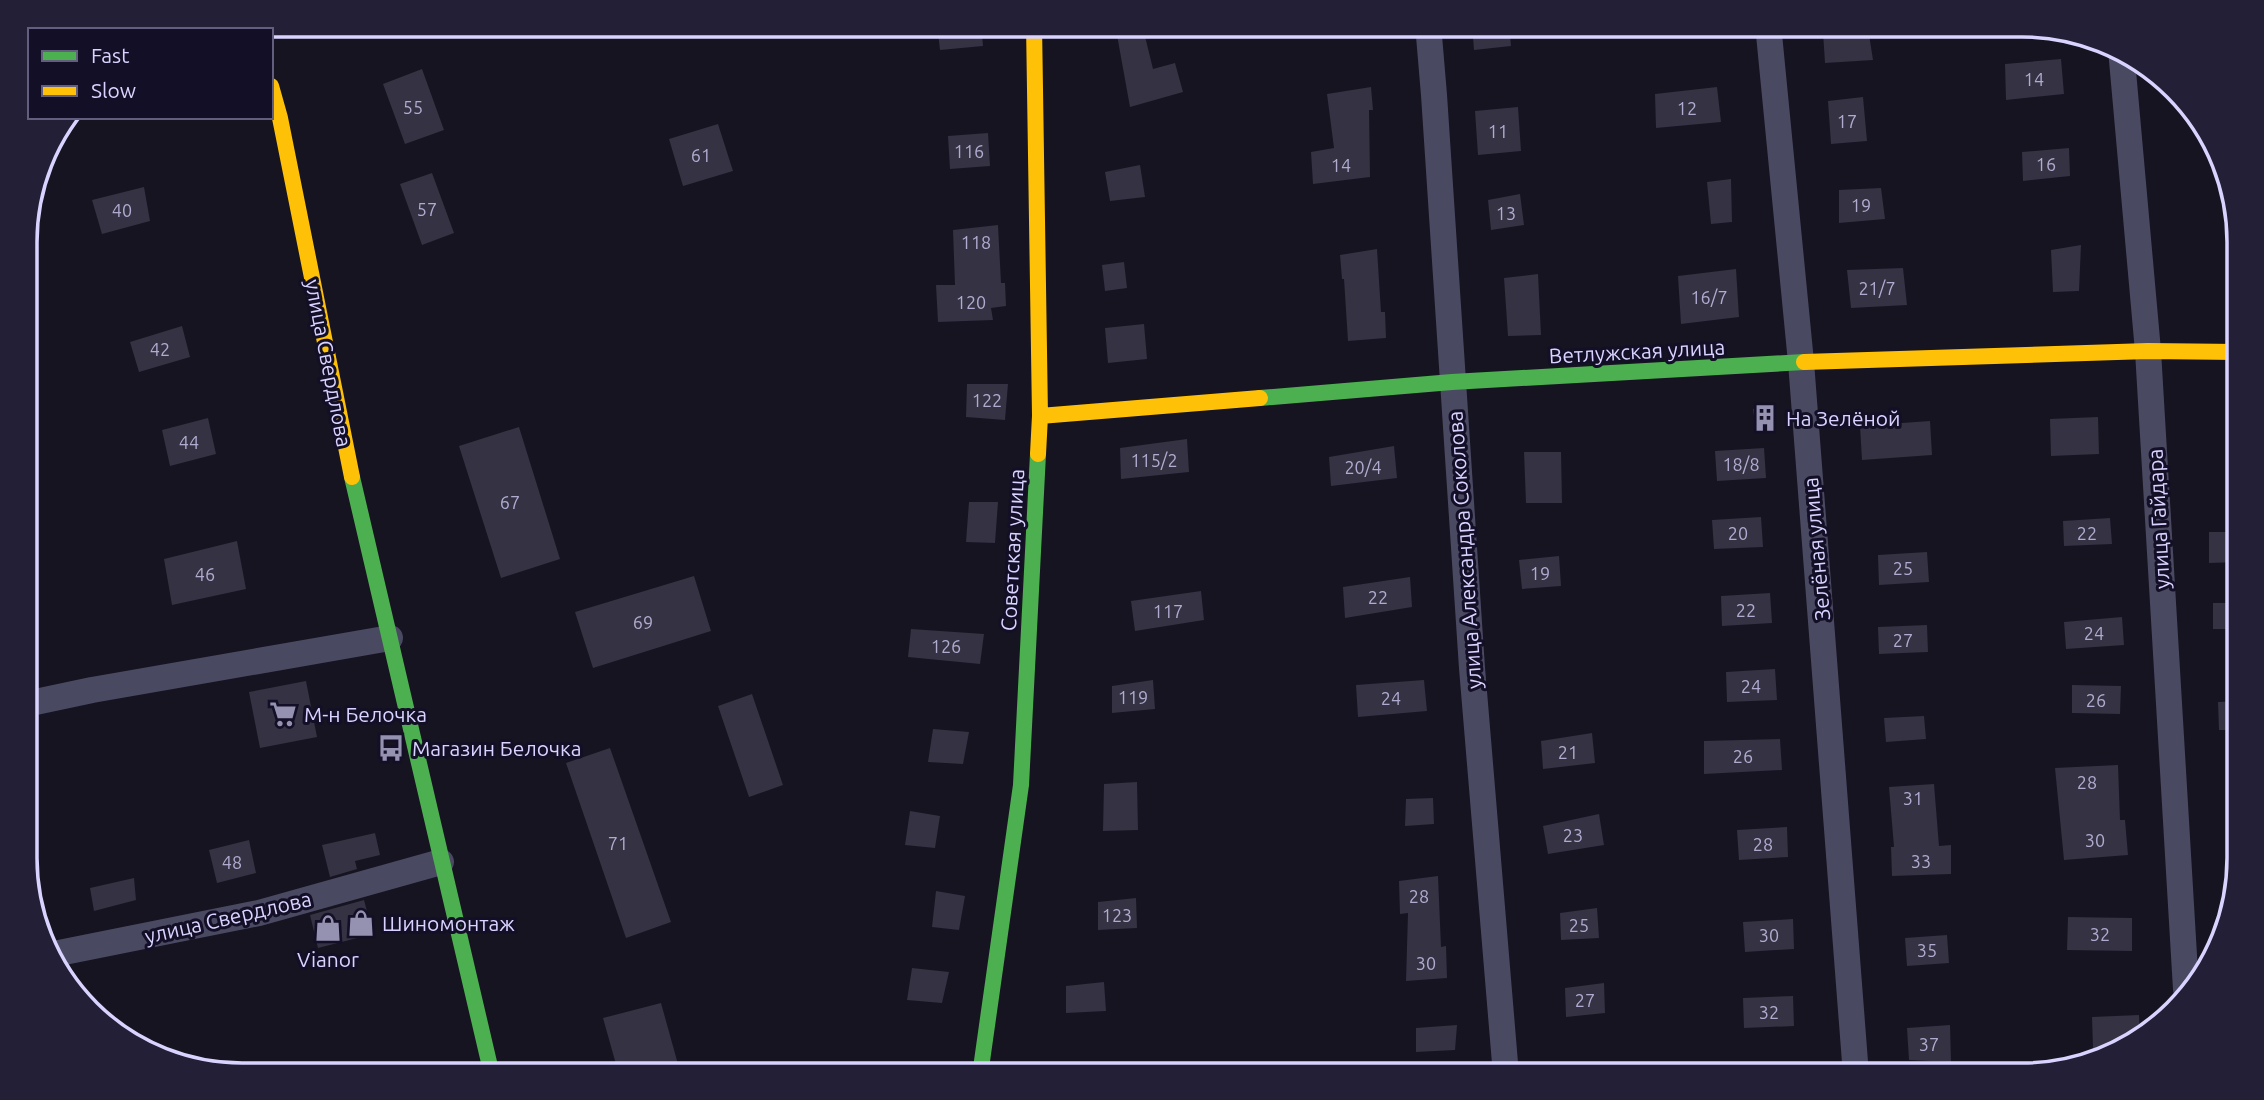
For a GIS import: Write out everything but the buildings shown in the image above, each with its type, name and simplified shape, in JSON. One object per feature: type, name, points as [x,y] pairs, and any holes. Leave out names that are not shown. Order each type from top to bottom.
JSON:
[{"type":"street","name":"Советская улица","points":[[982,1063],[1021,785],[1040,416],[1034,37]]},
{"type":"street","name":"улица Александра Соколова","points":[[1429,37],[1472,668],[1505,1063]]},
{"type":"street","name":"Зелёная улица","points":[[1769,37],[1801,362],[1855,1063]]},
{"type":"street","name":"улица Гайдара","points":[[2122,63],[2148,351],[2186,981]]},
{"type":"street","name":"улица Свердлова","points":[[273,93],[347,457],[489,1063]]},
{"type":"street","name":"Ветлужская улица","points":[[1040,416],[1452,382],[1801,362],[2148,351],[2227,352]]},
{"type":"street","points":[[37,702],[106,687],[390,638]]},
{"type":"street","name":"улица Свердлова","points":[[60,953],[259,914],[441,862]]},
{"type":"traffic: fast","points":[[1260,398],[1452,382],[1804,362]]},
{"type":"traffic: fast","points":[[982,1063],[1021,785],[1038,454]]},
{"type":"traffic: fast","points":[[352,477],[489,1063]]},
{"type":"traffic: slow","points":[[1034,37],[1040,416],[1038,454]]},
{"type":"traffic: slow","points":[[273,93],[352,477]]},
{"type":"traffic: slow","points":[[1804,362],[2148,351],[2227,352]]},
{"type":"traffic: slow","points":[[1040,416],[1260,398]]},
{"type":"place","name":"На Зелёной","points":[[1765,418]]},
{"type":"place","name":"М-н Белочка","points":[[283,714]]},
{"type":"place","name":"Магазин Белочка","points":[[391,748]]},
{"type":"place","name":"Шиномонтаж","points":[[361,923]]},
{"type":"place","name":"Vianor","points":[[328,928]]}]
